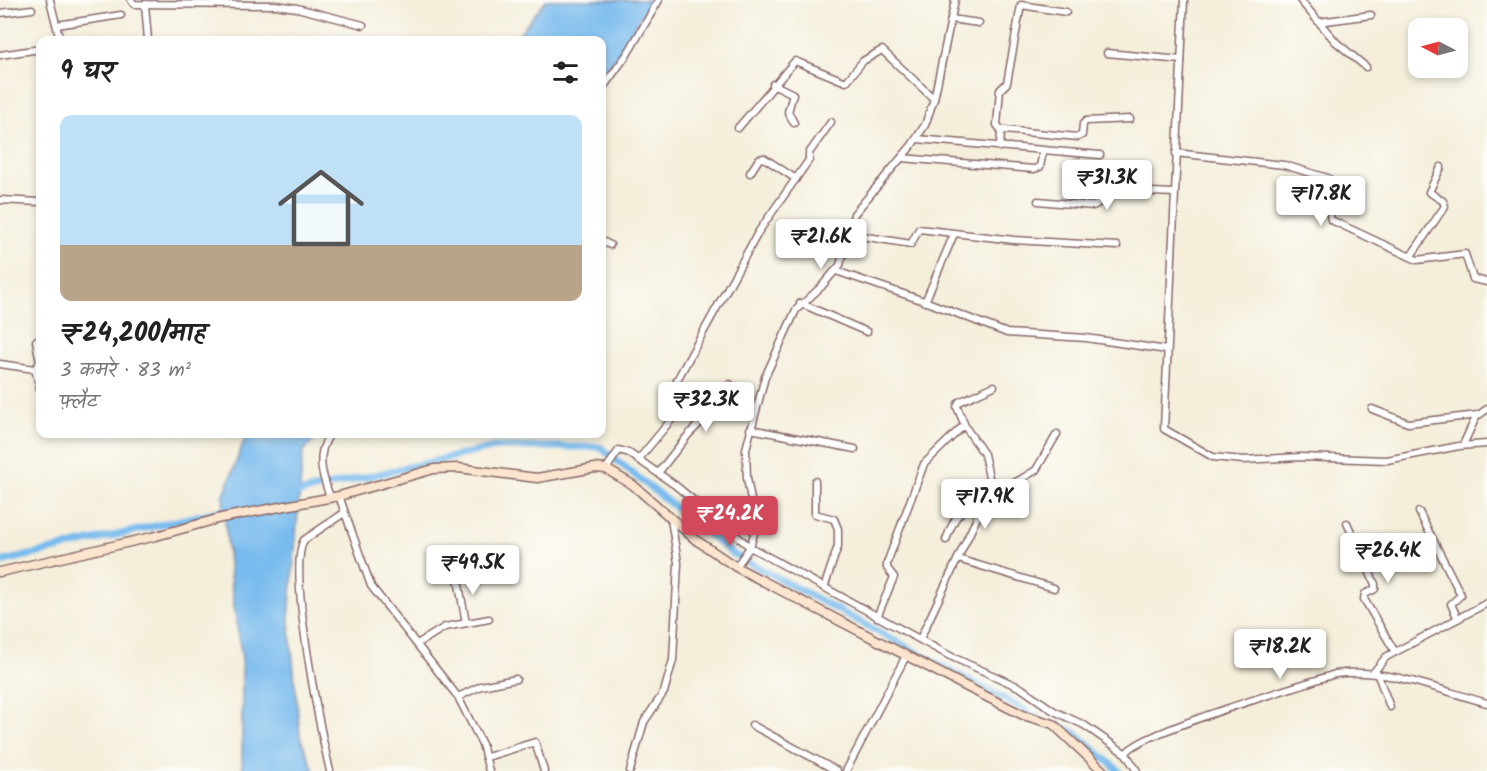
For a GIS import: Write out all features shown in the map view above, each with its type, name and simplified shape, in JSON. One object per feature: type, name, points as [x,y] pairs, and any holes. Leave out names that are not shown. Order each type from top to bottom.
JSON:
[{"type":"street","points":[[50,0],[59,36]]},
{"type":"street","points":[[131,0],[135,4],[275,5],[297,8],[363,25]]},
{"type":"street","points":[[606,83],[628,53],[659,0]]},
{"type":"street","points":[[738,564],[750,547],[756,527],[746,467],[746,441],[765,377],[791,317],[801,303],[836,271],[843,258],[855,214],[917,139],[931,113],[955,0]]},
{"type":"street","points":[[1184,0],[1164,429],[1216,458],[1243,460],[1300,457],[1387,460],[1463,445],[1487,444]]},
{"type":"street","points":[[1300,0],[1336,42],[1366,67]]},
{"type":"street","points":[[145,4],[148,36]]},
{"type":"street","points":[[1066,12],[1021,5],[1007,83],[1000,90],[997,125],[1002,131],[1078,137],[1082,135],[1083,124],[1086,122],[1130,119]]},
{"type":"street","points":[[0,13],[32,9]]},
{"type":"street","points":[[57,25],[120,15]]},
{"type":"street","points":[[1319,22],[1371,15]]},
{"type":"street","points":[[951,19],[978,23]]},
{"type":"street","points":[[0,55],[36,50]]},
{"type":"street","points":[[738,128],[773,84],[795,61],[846,82],[863,61],[882,50],[934,99]]},
{"type":"street","points":[[1107,53],[1181,60]]},
{"type":"street","points":[[773,84],[793,93],[788,112],[794,123]]},
{"type":"street","points":[[638,460],[676,414],[677,380],[750,245],[810,160],[809,153],[831,122]]},
{"type":"street","points":[[1000,147],[1002,131]]},
{"type":"street","points":[[917,139],[1100,155]]},
{"type":"street","points":[[902,158],[1038,169],[1044,151]]},
{"type":"street","points":[[1176,153],[1284,165],[1328,178],[1332,186],[1328,205],[1331,220],[1420,260],[1465,254],[1473,279],[1487,282]]},
{"type":"street","points":[[750,173],[759,159],[764,158],[796,179]]},
{"type":"street","points":[[1411,256],[1445,206],[1443,201],[1429,192],[1441,167]]},
{"type":"street","points":[[1038,201],[1093,206],[1097,204],[1106,190],[1174,193]]},
{"type":"street","points":[[0,200],[36,202]]},
{"type":"street","points":[[849,234],[909,244],[913,242],[919,229],[954,234],[1117,246]]},
{"type":"street","points":[[925,302],[954,234]]},
{"type":"street","points":[[606,244],[610,245]]},
{"type":"street","points":[[836,271],[1007,333],[1086,338],[1167,350]]},
{"type":"street","points":[[801,303],[867,332]]},
{"type":"street","points":[[0,364],[35,369],[36,373]]},
{"type":"street","points":[[658,473],[689,434],[726,397],[730,384]]},
{"type":"street","points":[[993,496],[984,454],[964,425],[957,403],[994,386]]},
{"type":"street","points":[[1372,409],[1408,423],[1478,416]]},
{"type":"street","points":[[1463,445],[1478,416],[1487,409]]},
{"type":"street","points":[[877,617],[894,578],[887,568],[887,563],[920,474],[933,452],[964,425]]},
{"type":"street","points":[[750,429],[855,449]]},
{"type":"street","points":[[920,639],[985,503],[1036,470],[1057,434]]},
{"type":"street","points":[[328,438],[320,456],[322,474],[344,513],[371,586],[458,697],[487,757],[489,771]]},
{"type":"street","points":[[606,469],[616,452],[624,451],[658,473],[750,547],[877,617],[1021,688],[1054,711],[1084,725],[1126,754],[1137,771]]},
{"type":"street","points":[[0,572],[156,536],[221,518],[333,497],[445,467],[537,478],[595,468],[606,469],[633,485],[707,548],[906,656],[1023,715],[1053,724],[1103,771]]},
{"type":"street","points":[[815,481],[815,514],[834,519],[839,537],[824,588]]},
{"type":"street","points":[[946,540],[956,514],[972,505],[985,503]]},
{"type":"street","points":[[1419,512],[1461,595],[1451,604],[1458,619]]},
{"type":"street","points":[[330,771],[303,632],[300,556],[304,540],[344,513]]},
{"type":"street","points":[[630,771],[644,722],[664,692],[673,660],[678,563],[671,519]]},
{"type":"street","points":[[1347,523],[1375,584],[1375,589],[1365,594],[1364,599],[1395,652]]},
{"type":"street","points":[[958,559],[1054,588]]},
{"type":"street","points":[[457,574],[466,623]]},
{"type":"street","points":[[1375,670],[1395,652],[1487,603]]},
{"type":"street","points":[[417,644],[445,627],[489,619]]},
{"type":"street","points":[[846,771],[906,656]]},
{"type":"street","points":[[1375,670],[1390,707]]},
{"type":"street","points":[[1126,754],[1132,745],[1193,720],[1335,675],[1375,670],[1487,703]]},
{"type":"street","points":[[458,697],[481,686],[516,679]]},
{"type":"street","points":[[752,725],[837,771]]},
{"type":"street","points":[[487,757],[535,742],[544,771]]},
{"type":"water","points":[[546,0],[650,0],[619,53],[606,68],[606,36],[517,36]]},
{"type":"water","points":[[246,438],[316,438],[303,452],[289,618],[300,736],[314,771],[242,771],[242,659],[231,585],[223,497]]},
{"type":"waterway","points":[[293,494],[495,447],[600,447],[733,554],[1038,717]]},
{"type":"waterway","points":[[0,562],[232,508]]},
{"type":"waterway","points":[[1056,725],[1076,733],[1119,771]]}]
